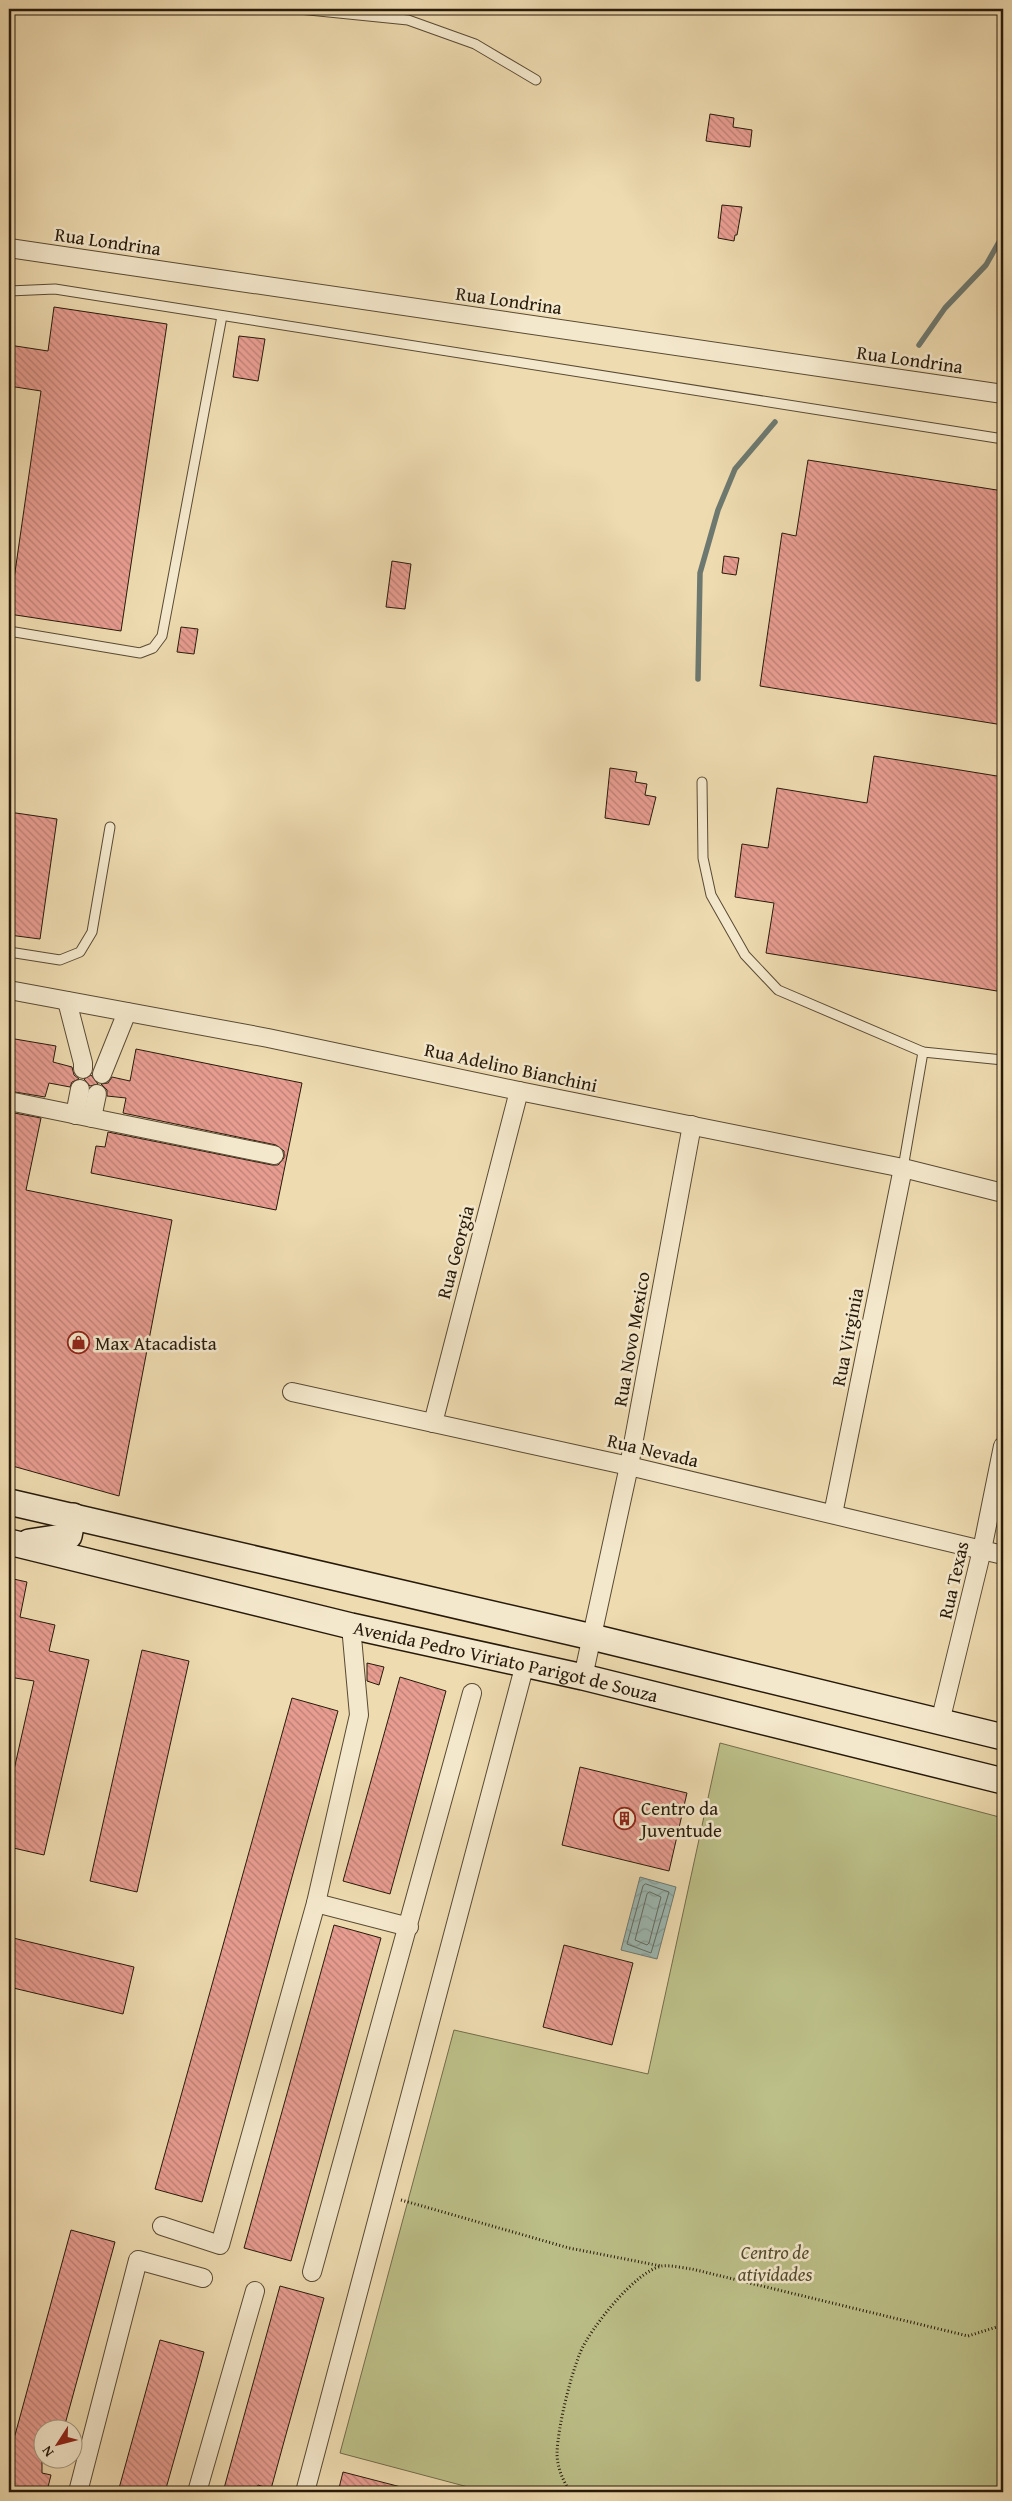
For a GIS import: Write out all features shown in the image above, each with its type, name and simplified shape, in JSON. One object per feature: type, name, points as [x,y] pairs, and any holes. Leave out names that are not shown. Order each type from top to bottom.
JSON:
[{"type":"street","name":"Rua Londrina","points":[[9,248],[1003,394]]},
{"type":"street","name":"Rua Adelino Bianchini","points":[[9,990],[268,1038],[519,1091],[903,1168],[1003,1192]]},
{"type":"street","points":[[67,1001],[83,1069]]},
{"type":"street","points":[[102,1074],[127,1012]]},
{"type":"street","name":"Rua Georgia","points":[[433,1423],[519,1091]]},
{"type":"street","points":[[74,1115],[88,1092],[92,1118]]},
{"type":"street","points":[[9,1101],[274,1155]]},
{"type":"street","name":"Rua Novo Mexico","points":[[584,1677],[629,1466],[692,1125]]},
{"type":"street","name":"Rua Virginia","points":[[832,1514],[903,1168]]},
{"type":"street","name":"Rua Nevada","points":[[292,1392],[629,1466],[1003,1555]]},
{"type":"street","name":"Rua Texas","points":[[940,1722],[982,1550],[1003,1446]]},
{"type":"street","points":[[9,1502],[592,1637],[1003,1737]]},
{"type":"street","points":[[14,1543],[69,1536],[73,1516]]},
{"type":"street","name":"Avenida Pedro Viriato Parigot de Souza","points":[[14,1543],[351,1626],[584,1677],[1003,1780]]},
{"type":"street","points":[[162,2226],[220,2245],[316,1903],[359,1715],[351,1626]]},
{"type":"street","points":[[305,2492],[525,1664]]},
{"type":"street","points":[[312,2272],[409,1927],[472,1693]]},
{"type":"street","points":[[316,1903],[409,1927]]},
{"type":"street","points":[[78,2492],[138,2260],[203,2278]]},
{"type":"street","points":[[197,2492],[254,2291]]},
{"type":"lane","points":[[299,9],[408,20],[474,44],[536,80]]},
{"type":"lane","points":[[9,291],[55,290],[1003,439]]},
{"type":"lane","points":[[9,631],[140,652],[153,648],[162,636],[222,316]]},
{"type":"lane","points":[[702,782],[703,858],[711,895],[745,955],[778,990],[923,1052],[1003,1060]]},
{"type":"lane","points":[[9,952],[60,960],[80,952],[92,932],[110,827]]},
{"type":"lane","points":[[903,1168],[923,1052]]},
{"type":"path","points":[[384,2195],[569,2248],[662,2266],[692,2269],[968,2336],[1003,2326]]},
{"type":"path","points":[[570,2492],[560,2475],[557,2455],[561,2421],[580,2352],[606,2313],[631,2284],[662,2266]]},
{"type":"green space","name":"Centro de atividades","points":[[720,1743],[1003,1818],[1003,2492],[487,2492],[340,2453],[454,2030],[648,2074]]},
{"type":"water","points":[[640,1877],[676,1887],[657,1959],[621,1950]]},
{"type":"building","points":[[710,114],[734,118],[733,127],[752,130],[750,147],[706,141]]},
{"type":"building","points":[[722,205],[742,207],[737,235],[735,235],[734,241],[718,238]]},
{"type":"building","points":[[54,307],[167,324],[121,631],[9,614],[41,391],[9,386],[9,345],[48,351]]},
{"type":"building","points":[[239,336],[265,339],[258,381],[233,377]]},
{"type":"building","points":[[808,460],[1003,491],[1003,725],[760,686],[782,533],[796,536]]},
{"type":"building","points":[[724,556],[739,558],[736,575],[722,573]]},
{"type":"building","points":[[392,561],[411,564],[405,609],[386,607]]},
{"type":"building","points":[[181,627],[198,629],[194,654],[177,652]]},
{"type":"building","points":[[874,756],[1003,777],[1003,992],[766,953],[774,903],[735,897],[742,844],[768,848],[777,788],[867,803]]},
{"type":"building","points":[[610,768],[637,772],[635,782],[647,784],[645,795],[656,797],[649,825],[605,818]]},
{"type":"building","points":[[9,812],[57,819],[40,939],[9,935]]},
{"type":"building","points":[[9,1038],[56,1046],[53,1062],[72,1067],[74,1075],[79,1079],[72,1082],[70,1087],[49,1083],[45,1097],[9,1091]]},
{"type":"building","points":[[136,1049],[302,1083],[276,1210],[91,1173],[96,1146],[105,1147],[108,1132],[272,1165],[278,1165],[284,1158],[284,1151],[276,1145],[123,1113],[126,1098],[107,1096],[107,1090],[101,1084],[108,1083],[112,1077],[130,1081]]},
{"type":"building","points":[[91,1075],[98,1084],[90,1086],[84,1079]]},
{"type":"building","name":"Max Atacadista","points":[[9,1112],[41,1118],[26,1190],[172,1220],[119,1496],[9,1465]]},
{"type":"building","points":[[9,1578],[27,1582],[20,1617],[55,1625],[49,1651],[89,1660],[44,1855],[9,1847],[9,1792],[34,1681],[9,1677]]},
{"type":"building","points":[[142,1650],[189,1661],[137,1892],[90,1881]]},
{"type":"building","points":[[367,1663],[384,1667],[379,1685],[367,1681]]},
{"type":"building","points":[[400,1677],[446,1691],[390,1894],[343,1881]]},
{"type":"building","points":[[292,1698],[338,1711],[202,2202],[155,2189]]},
{"type":"building","name":"Centro da Juventude","points":[[580,1767],[687,1793],[669,1871],[562,1845]]},
{"type":"building","points":[[334,1925],[381,1938],[291,2261],[244,2248]]},
{"type":"building","points":[[9,1937],[134,1967],[123,2014],[9,1987]]},
{"type":"building","points":[[564,1945],[633,1963],[612,2045],[543,2027]]},
{"type":"building","points":[[71,2230],[115,2242],[67,2418],[32,2418],[32,2468],[42,2468],[42,2473],[51,2475],[47,2491],[34,2487],[32,2492],[9,2492],[9,2457]]},
{"type":"building","points":[[280,2286],[324,2298],[271,2489],[258,2485],[256,2492],[223,2492]]},
{"type":"building","points":[[160,2340],[204,2352],[196,2382],[165,2492],[118,2492]]},
{"type":"building","points":[[343,2472],[401,2487],[401,2492],[338,2492]]},
{"type":"waterway","points":[[919,345],[945,308],[986,265],[1003,235]]},
{"type":"waterway","points":[[698,679],[700,573],[718,510],[735,469],[775,422]]},
{"type":"place","name":"Max Atacadista","points":[[79,1343]]},
{"type":"place","name":"Centro da Juventude","points":[[625,1819]]}]
